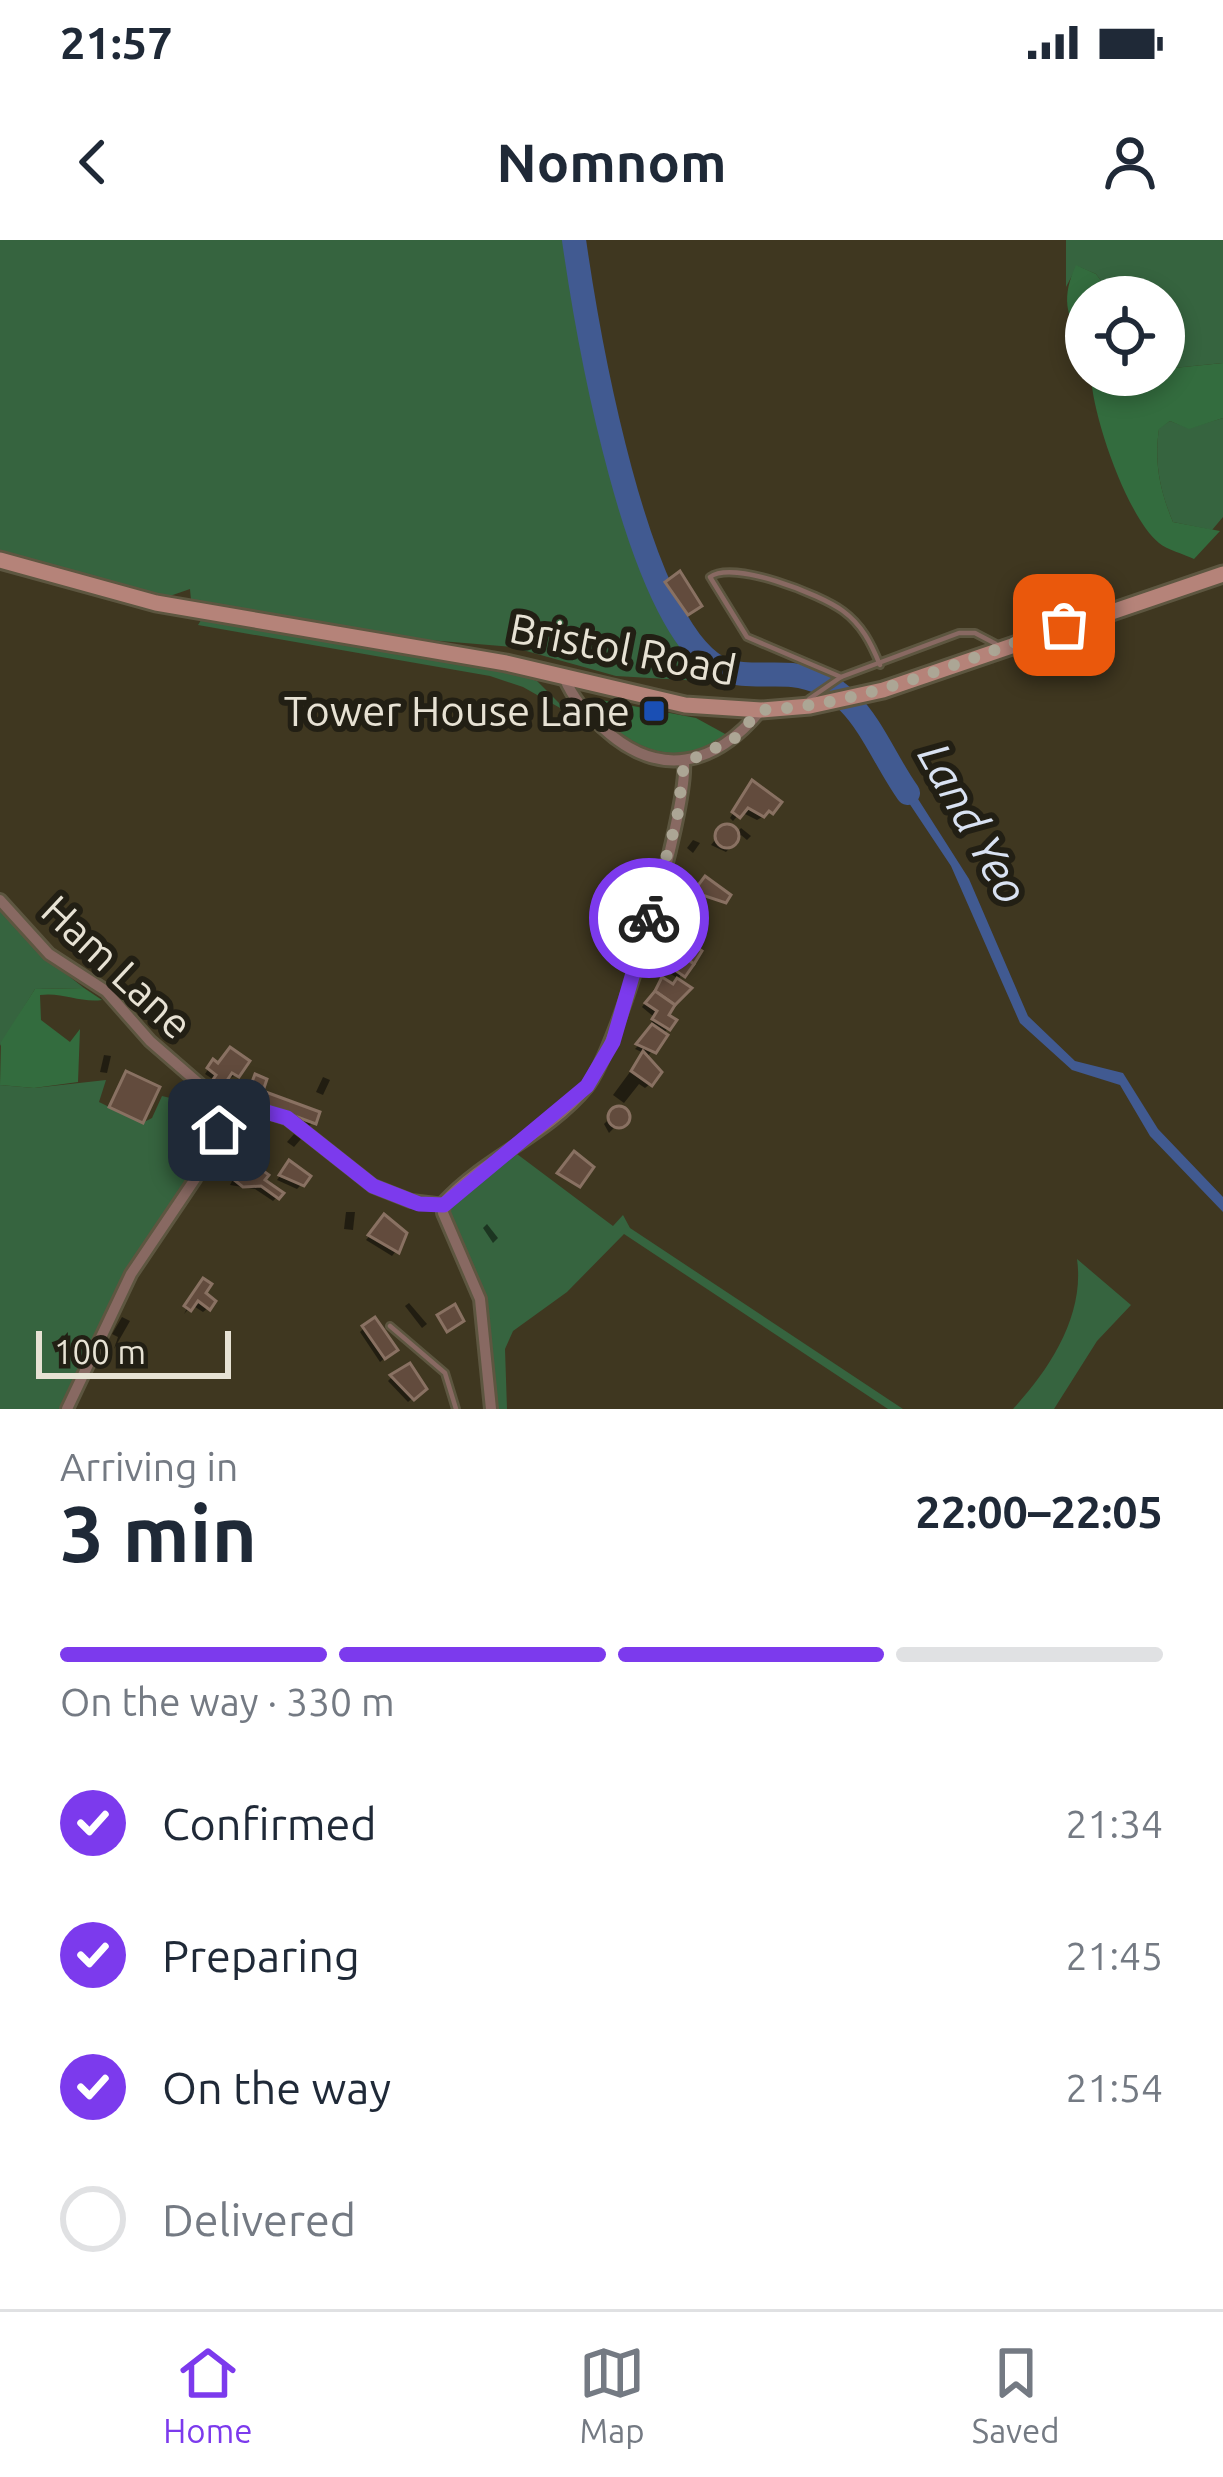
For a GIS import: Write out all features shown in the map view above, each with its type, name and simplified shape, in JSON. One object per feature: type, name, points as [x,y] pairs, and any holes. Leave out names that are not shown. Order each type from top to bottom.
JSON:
[{"type":"main road","name":"Bristol Road","points":[[0,560],[156,603],[564,677],[685,704],[760,710],[859,697],[1223,574]]},
{"type":"street","points":[[564,677],[573,698],[624,746],[654,760],[684,763],[734,739],[760,710]]},
{"type":"street","points":[[490,1409],[480,1299],[444,1205],[554,1118],[601,1067],[621,1018],[677,819],[684,763]]},
{"type":"street","name":"Ham Lane","points":[[0,900],[50,954],[113,998],[184,1074],[232,1102],[287,1118],[373,1186],[419,1204],[444,1205]]},
{"type":"street","points":[[68,1409],[130,1274],[195,1178],[232,1102]]},
{"type":"lane","points":[[842,677],[747,637],[710,577],[724,570],[806,589],[843,611],[866,633],[880,665]]},
{"type":"lane","points":[[804,707],[842,677],[959,633],[976,633],[1001,646]]},
{"type":"lane","points":[[390,1325],[446,1373],[456,1409]]},
{"type":"green space","points":[[0,240],[570,240],[583,335],[604,419],[623,458],[643,548],[696,641],[735,683],[616,676],[512,647],[392,637],[191,600],[190,589],[167,597],[41,566],[0,550]]},
{"type":"green space","points":[[1066,240],[1223,240],[1223,363],[1185,367],[1185,276],[1097,276],[1077,266],[1072,276],[1066,276]]},
{"type":"green space","points":[[1076,265],[1097,276],[1072,276]]},
{"type":"green space","points":[[1223,363],[1223,418],[1189,429],[1170,421],[1159,429],[1159,477],[1173,522],[1220,531],[1194,559],[1159,543],[1135,511],[1105,439],[1094,396],[1185,396],[1185,367]]},
{"type":"green space","points":[[1223,418],[1223,517],[1212,530],[1173,522],[1159,476],[1159,428],[1170,421],[1189,428]]},
{"type":"green space","points":[[201,620],[519,675],[537,681],[569,713],[523,687],[490,676],[198,625]]},
{"type":"green space","points":[[596,699],[696,718],[727,735],[689,752],[654,750],[605,720],[591,705]]},
{"type":"green space","points":[[0,911],[37,951],[84,988],[35,989],[0,1046]]},
{"type":"green space","points":[[84,988],[102,1000],[40,995],[41,1020],[70,1042],[80,1029],[78,1082],[34,1088],[0,1085],[1,1042],[35,989]]},
{"type":"green space","points":[[106,1080],[99,1102],[142,1123],[152,1118],[162,1096],[221,1110],[195,1170],[125,1273],[62,1409],[0,1409],[0,1085],[34,1088]]},
{"type":"green space","points":[[517,1154],[613,1226],[623,1215],[630,1228],[903,1409],[888,1409],[624,1234],[567,1292],[513,1331],[505,1349],[507,1409],[496,1409],[484,1291],[447,1207]]},
{"type":"green space","points":[[1077,1259],[1131,1305],[1097,1341],[1054,1409],[1013,1409],[1062,1340],[1076,1300]]},
{"type":"water","points":[[897,766],[969,879],[1028,1016],[1075,1061],[1123,1073],[1158,1129],[1223,1197],[1223,1212],[1150,1136],[1120,1085],[1072,1070],[1020,1023],[951,866],[887,770]]},
{"type":"building","points":[[680,571],[702,606],[688,615],[665,582]]},
{"type":"building","points":[[752,780],[782,802],[773,814],[769,811],[764,817],[748,808],[740,818],[732,812]]},
{"type":"building","points":[[727,824],[739,836],[727,848],[715,836]]},
{"type":"building","points":[[705,876],[731,895],[726,903],[693,892]]},
{"type":"building","points":[[680,936],[702,951],[694,964],[674,950]]},
{"type":"building","points":[[674,950],[694,964],[685,977],[663,962]]},
{"type":"building","points":[[662,977],[673,984],[677,978],[692,988],[675,1005],[655,991]]},
{"type":"building","points":[[655,991],[675,1005],[669,1015],[677,1020],[670,1030],[652,1019],[657,1011],[645,1003]]},
{"type":"building","points":[[652,1024],[668,1035],[656,1053],[636,1044]]},
{"type":"building","points":[[230,1047],[250,1061],[239,1077],[232,1073],[226,1082],[235,1088],[230,1096],[199,1080],[212,1081],[216,1075],[207,1068],[213,1059],[218,1063]]},
{"type":"building","points":[[643,1051],[662,1072],[652,1086],[631,1071]]},
{"type":"building","points":[[126,1071],[160,1087],[143,1123],[109,1107]]},
{"type":"building","points":[[255,1074],[267,1079],[263,1091],[320,1112],[316,1124],[246,1098]]},
{"type":"building","points":[[619,1106],[630,1117],[619,1128],[608,1117]]},
{"type":"building","points":[[574,1151],[594,1167],[580,1187],[557,1173]]},
{"type":"building","points":[[243,1156],[269,1175],[265,1180],[284,1193],[279,1199],[261,1186],[243,1187],[233,1179]]},
{"type":"building","points":[[289,1160],[311,1176],[304,1186],[279,1175]]},
{"type":"building","points":[[384,1214],[407,1233],[399,1253],[368,1235]]},
{"type":"building","points":[[203,1278],[212,1284],[206,1293],[216,1301],[210,1310],[198,1301],[191,1311],[184,1306]]},
{"type":"building","points":[[455,1304],[464,1321],[447,1332],[437,1315]]},
{"type":"building","points":[[375,1317],[398,1350],[385,1359],[362,1326]]},
{"type":"building","points":[[410,1363],[427,1389],[414,1400],[390,1375]]},
{"type":"waterway","name":"Land Yeo","points":[[574,240],[590,339],[620,471],[663,595],[689,640],[727,671],[792,675],[834,690],[862,719],[908,793]]},
{"type":"way so far","points":[[649,918],[677,819],[684,763],[734,739],[760,710],[859,697],[1064,625]]},
{"type":"place","name":"Tower House Lane","points":[[654,711]]},
{"type":"route","points":[[219,1130],[232,1102],[269,1111],[297,1124],[346,1169],[373,1186],[419,1204],[444,1205],[453,1193],[554,1118],[601,1067],[613,1042],[649,918]]}]
